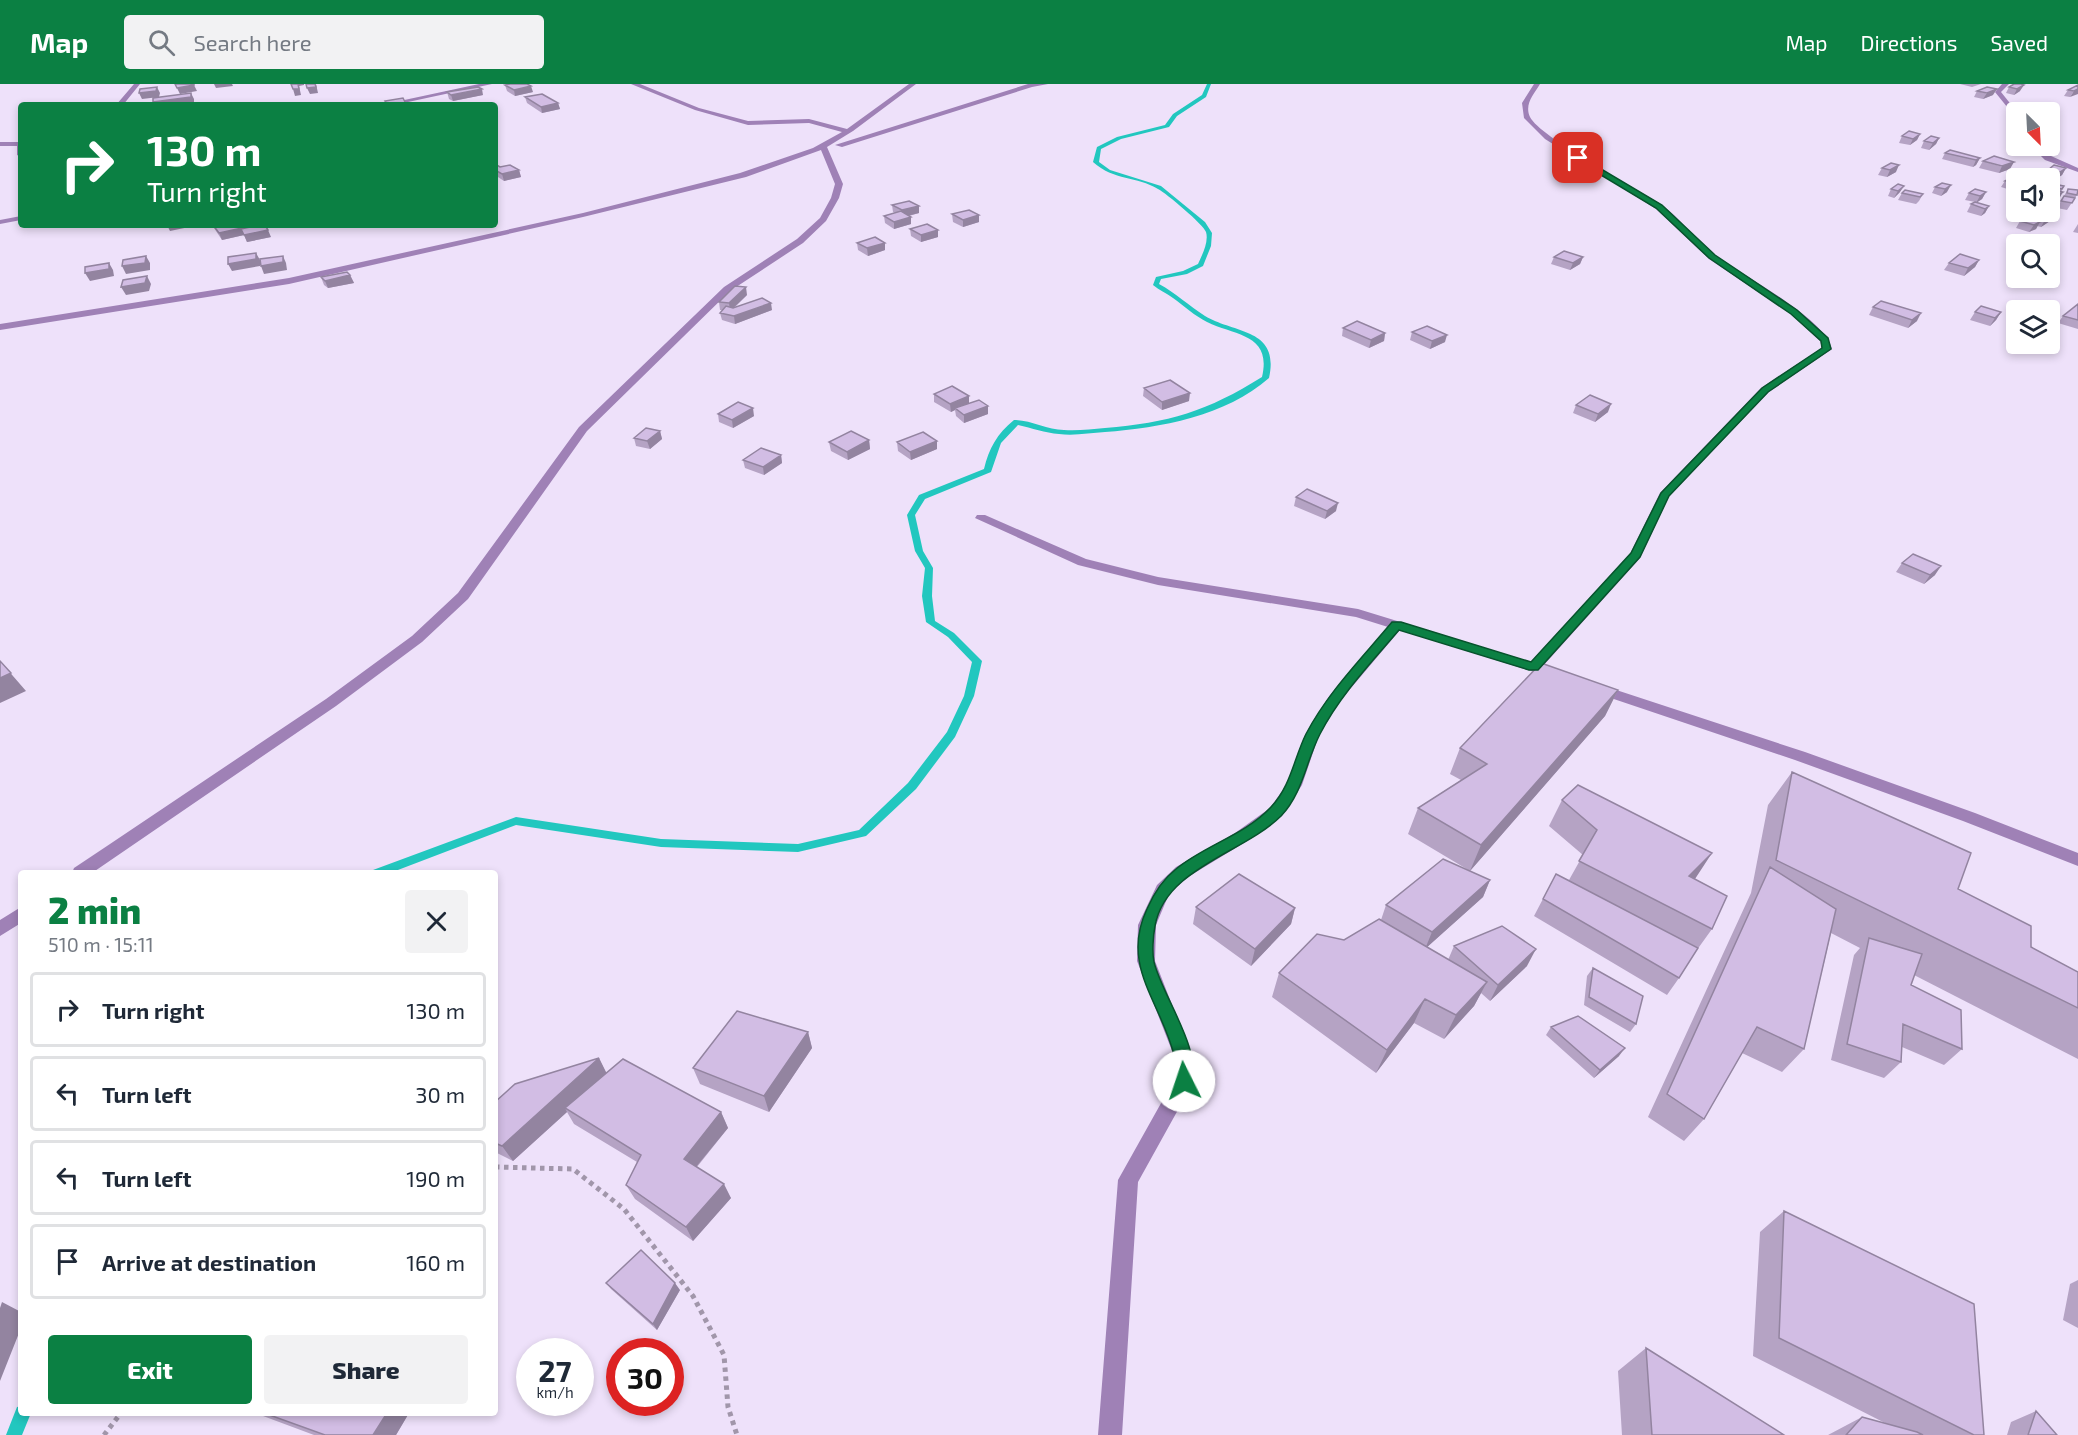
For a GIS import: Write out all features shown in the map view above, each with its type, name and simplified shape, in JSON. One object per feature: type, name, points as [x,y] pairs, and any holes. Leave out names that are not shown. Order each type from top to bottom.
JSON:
[{"type":"street","points":[[122,102],[137,84]]},
{"type":"street","points":[[399,102],[489,84]]},
{"type":"street","points":[[634,84],[697,109],[748,123],[809,120],[848,132]]},
{"type":"street","points":[[824,148],[913,84]]},
{"type":"street","points":[[0,327],[289,280],[594,213],[743,175],[1030,85],[1045,84]]},
{"type":"street","points":[[1534,667],[1636,555],[1664,495],[1765,390],[1827,349],[1825,340],[1794,312],[1712,257],[1659,207],[1547,138],[1527,118],[1525,103],[1537,84]]},
{"type":"street","points":[[2006,84],[1998,92],[2006,103]]},
{"type":"street","points":[[0,144],[18,144]]},
{"type":"street","points":[[84,870],[158,818],[321,711],[443,619],[503,542],[583,429],[671,347],[727,290],[800,241],[823,219],[835,198],[839,184],[824,148]]},
{"type":"street","points":[[2046,156],[2059,164],[2078,170]]},
{"type":"street","points":[[0,222],[18,219]]},
{"type":"street","points":[[981,518],[1082,562],[1158,581],[1358,613],[1534,667],[1812,760],[2023,837],[2078,860]]},
{"type":"street","points":[[1110,1435],[1128,1180],[1184,1081],[1183,1056],[1146,961],[1147,925],[1163,890],[1182,872],[1241,837],[1276,812],[1294,785],[1312,735],[1335,698],[1397,625]]},
{"type":"street","points":[[0,929],[18,916]]},
{"type":"path","points":[[498,1167],[573,1169],[624,1209],[693,1296],[724,1355],[728,1407],[736,1435]]},
{"type":"path","points":[[104,1435],[119,1416]]},
{"type":"building","points":[[175,84],[194,84],[194,85],[177,88]]},
{"type":"building","points":[[291,84],[298,84],[299,89],[293,89]]},
{"type":"building","points":[[306,84],[315,84],[316,87],[307,88]]},
{"type":"building","points":[[2014,84],[2024,85],[2017,89],[2009,87]]},
{"type":"building","points":[[505,85],[531,86],[514,90]]},
{"type":"building","points":[[2078,85],[2078,89],[2074,91],[2068,90]]},
{"type":"building","points":[[157,87],[156,91],[139,93],[140,89]]},
{"type":"building","points":[[478,87],[482,89],[451,95],[447,92]]},
{"type":"building","points":[[1987,87],[1997,89],[1987,93],[1977,91]]},
{"type":"building","points":[[191,93],[191,97],[153,102],[153,98]]},
{"type":"building","points":[[542,94],[558,103],[541,107],[525,97]]},
{"type":"building","points":[[403,98],[405,102],[386,102]]},
{"type":"building","points":[[1909,131],[1920,134],[1913,139],[1902,136]]},
{"type":"building","points":[[1931,136],[1939,138],[1933,143],[1924,141]]},
{"type":"building","points":[[1950,150],[1980,158],[1976,160],[1945,153]]},
{"type":"building","points":[[1994,156],[2014,162],[2002,166],[1983,161]]},
{"type":"building","points":[[1891,163],[1899,165],[1890,170],[1882,168]]},
{"type":"building","points":[[510,165],[519,170],[502,174],[498,172],[498,166]]},
{"type":"building","points":[[2054,165],[2066,168],[2060,172],[2060,168],[2050,168]]},
{"type":"building","points":[[1942,183],[1951,185],[1945,189],[1935,187]]},
{"type":"building","points":[[1898,184],[1904,186],[1898,191],[1891,189]]},
{"type":"building","points":[[1975,189],[1986,192],[1980,196],[1969,193]]},
{"type":"building","points":[[2068,189],[2078,190],[2077,195],[2067,193]]},
{"type":"building","points":[[1905,190],[1923,194],[1920,197],[1902,193]]},
{"type":"building","points":[[2064,196],[2075,198],[2072,203],[2061,201]]},
{"type":"building","points":[[909,201],[919,206],[902,210],[892,205]]},
{"type":"building","points":[[1975,202],[1989,206],[1985,209],[1971,204]]},
{"type":"building","points":[[969,210],[979,215],[963,220],[952,214]]},
{"type":"building","points":[[901,211],[911,217],[894,222],[884,216]]},
{"type":"building","points":[[2024,222],[2040,222],[2034,225]]},
{"type":"building","points":[[927,224],[938,230],[921,235],[910,229]]},
{"type":"building","points":[[215,228],[242,228],[219,233]]},
{"type":"building","points":[[267,228],[268,230],[244,235],[241,229]]},
{"type":"building","points":[[875,237],[885,243],[867,248],[857,243]]},
{"type":"building","points":[[1564,251],[1583,257],[1573,263],[1554,257]]},
{"type":"building","points":[[256,253],[256,259],[228,264],[228,257]]},
{"type":"building","points":[[1960,254],[1979,260],[1968,268],[1949,263]]},
{"type":"building","points":[[146,256],[145,263],[122,266],[123,260]]},
{"type":"building","points":[[283,256],[283,262],[261,266],[260,259]]},
{"type":"building","points":[[109,263],[109,269],[85,273],[85,267]]},
{"type":"building","points":[[347,272],[350,275],[325,281],[321,277]]},
{"type":"building","points":[[147,276],[145,283],[121,287],[123,280]]},
{"type":"building","points":[[735,286],[746,287],[729,303],[719,302]]},
{"type":"building","points":[[762,298],[771,303],[734,316],[720,313],[726,306],[733,308]]},
{"type":"building","points":[[1881,301],[1921,313],[1912,320],[1873,307]]},
{"type":"building","points":[[2078,304],[2078,320],[2063,316]]},
{"type":"building","points":[[1981,306],[2001,312],[1995,318],[1975,312]]},
{"type":"building","points":[[1357,321],[1385,333],[1371,340],[1343,328]]},
{"type":"building","points":[[1427,326],[1447,335],[1432,341],[1412,332]]},
{"type":"building","points":[[1170,380],[1190,393],[1162,402],[1144,388]]},
{"type":"building","points":[[952,386],[969,396],[950,404],[934,394]]},
{"type":"building","points":[[1590,395],[1611,404],[1598,414],[1576,405]]},
{"type":"building","points":[[979,400],[988,406],[964,415],[955,408]]},
{"type":"building","points":[[738,402],[753,408],[732,420],[718,414]]},
{"type":"building","points":[[646,428],[660,431],[647,441],[634,438]]},
{"type":"building","points":[[851,431],[869,440],[847,452],[829,442]]},
{"type":"building","points":[[923,432],[937,441],[910,452],[897,442]]},
{"type":"building","points":[[761,448],[781,455],[763,467],[743,460]]},
{"type":"building","points":[[1307,489],[1338,503],[1327,511],[1296,497]]},
{"type":"building","points":[[1913,554],[1941,566],[1930,575],[1902,563]]},
{"type":"building","points":[[0,661],[11,673],[0,678]]},
{"type":"building","points":[[1541,663],[1618,690],[1481,845],[1418,808],[1487,764],[1460,748]]},
{"type":"building","points":[[1792,772],[1971,853],[1958,889],[2031,926],[2031,947],[2078,972],[2078,1008],[1776,860]]},
{"type":"building","points":[[1578,785],[1712,853],[1689,876],[1727,896],[1712,929],[1579,861],[1597,830],[1562,800]]},
{"type":"building","points":[[1443,859],[1490,880],[1432,932],[1386,905]]},
{"type":"building","points":[[1770,867],[1836,909],[1804,1049],[1757,1027],[1704,1119],[1667,1094]]},
{"type":"building","points":[[1239,874],[1295,908],[1255,949],[1196,907]]},
{"type":"building","points":[[1556,874],[1698,948],[1679,978],[1543,899]]},
{"type":"building","points":[[1379,919],[1487,982],[1456,1015],[1425,999],[1387,1050],[1279,973],[1317,934],[1344,940]]},
{"type":"building","points":[[1502,926],[1536,949],[1498,985],[1454,946]]},
{"type":"building","points":[[1869,938],[1922,954],[1911,985],[1961,1010],[1962,1049],[1903,1024],[1901,1062],[1847,1044]]},
{"type":"building","points":[[1593,968],[1643,996],[1636,1024],[1589,997]]},
{"type":"building","points":[[737,1011],[808,1032],[764,1096],[693,1068]]},
{"type":"building","points":[[1578,1016],[1625,1048],[1600,1070],[1551,1027]]},
{"type":"building","points":[[599,1058],[502,1146],[498,1144],[498,1099],[515,1084]]},
{"type":"building","points":[[623,1059],[721,1112],[684,1159],[724,1184],[686,1227],[626,1185],[641,1155],[565,1108]]},
{"type":"building","points":[[1784,1211],[1974,1304],[1984,1435],[1974,1435],[1779,1338]]},
{"type":"building","points":[[641,1250],[675,1283],[653,1324],[606,1283]]},
{"type":"building","points":[[1646,1348],[1784,1435],[1652,1435]]},
{"type":"building","points":[[2036,1411],[2057,1435],[2028,1435]]},
{"type":"building","points":[[272,1416],[385,1416],[373,1435],[325,1435]]},
{"type":"building","points":[[1862,1417],[1917,1432],[1923,1435],[1846,1435]]},
{"type":"waterway","points":[[385,870],[516,821],[661,843],[798,848],[862,833],[912,786],[951,734],[969,696],[977,661],[951,635],[931,622],[927,596],[929,568],[919,551],[911,515],[922,497],[988,470],[997,443],[1017,422],[1062,433],[1148,426],[1207,410],[1226,402],[1265,378],[1268,359],[1265,349],[1258,342],[1250,336],[1203,317],[1156,285],[1158,278],[1185,273],[1201,265],[1208,246],[1209,233],[1203,223],[1159,187],[1108,171],[1096,162],[1099,148],[1119,138],[1167,126],[1175,115],[1204,96],[1209,84]]},
{"type":"waterway","points":[[14,1435],[22,1416]]},
{"type":"route","points":[[1184,1081],[1183,1056],[1146,961],[1147,925],[1163,890],[1182,872],[1241,837],[1276,812],[1294,785],[1312,735],[1335,698],[1397,625],[1534,667],[1636,555],[1664,495],[1765,390],[1827,349],[1825,340],[1794,312],[1712,257],[1659,207],[1578,158]]}]
